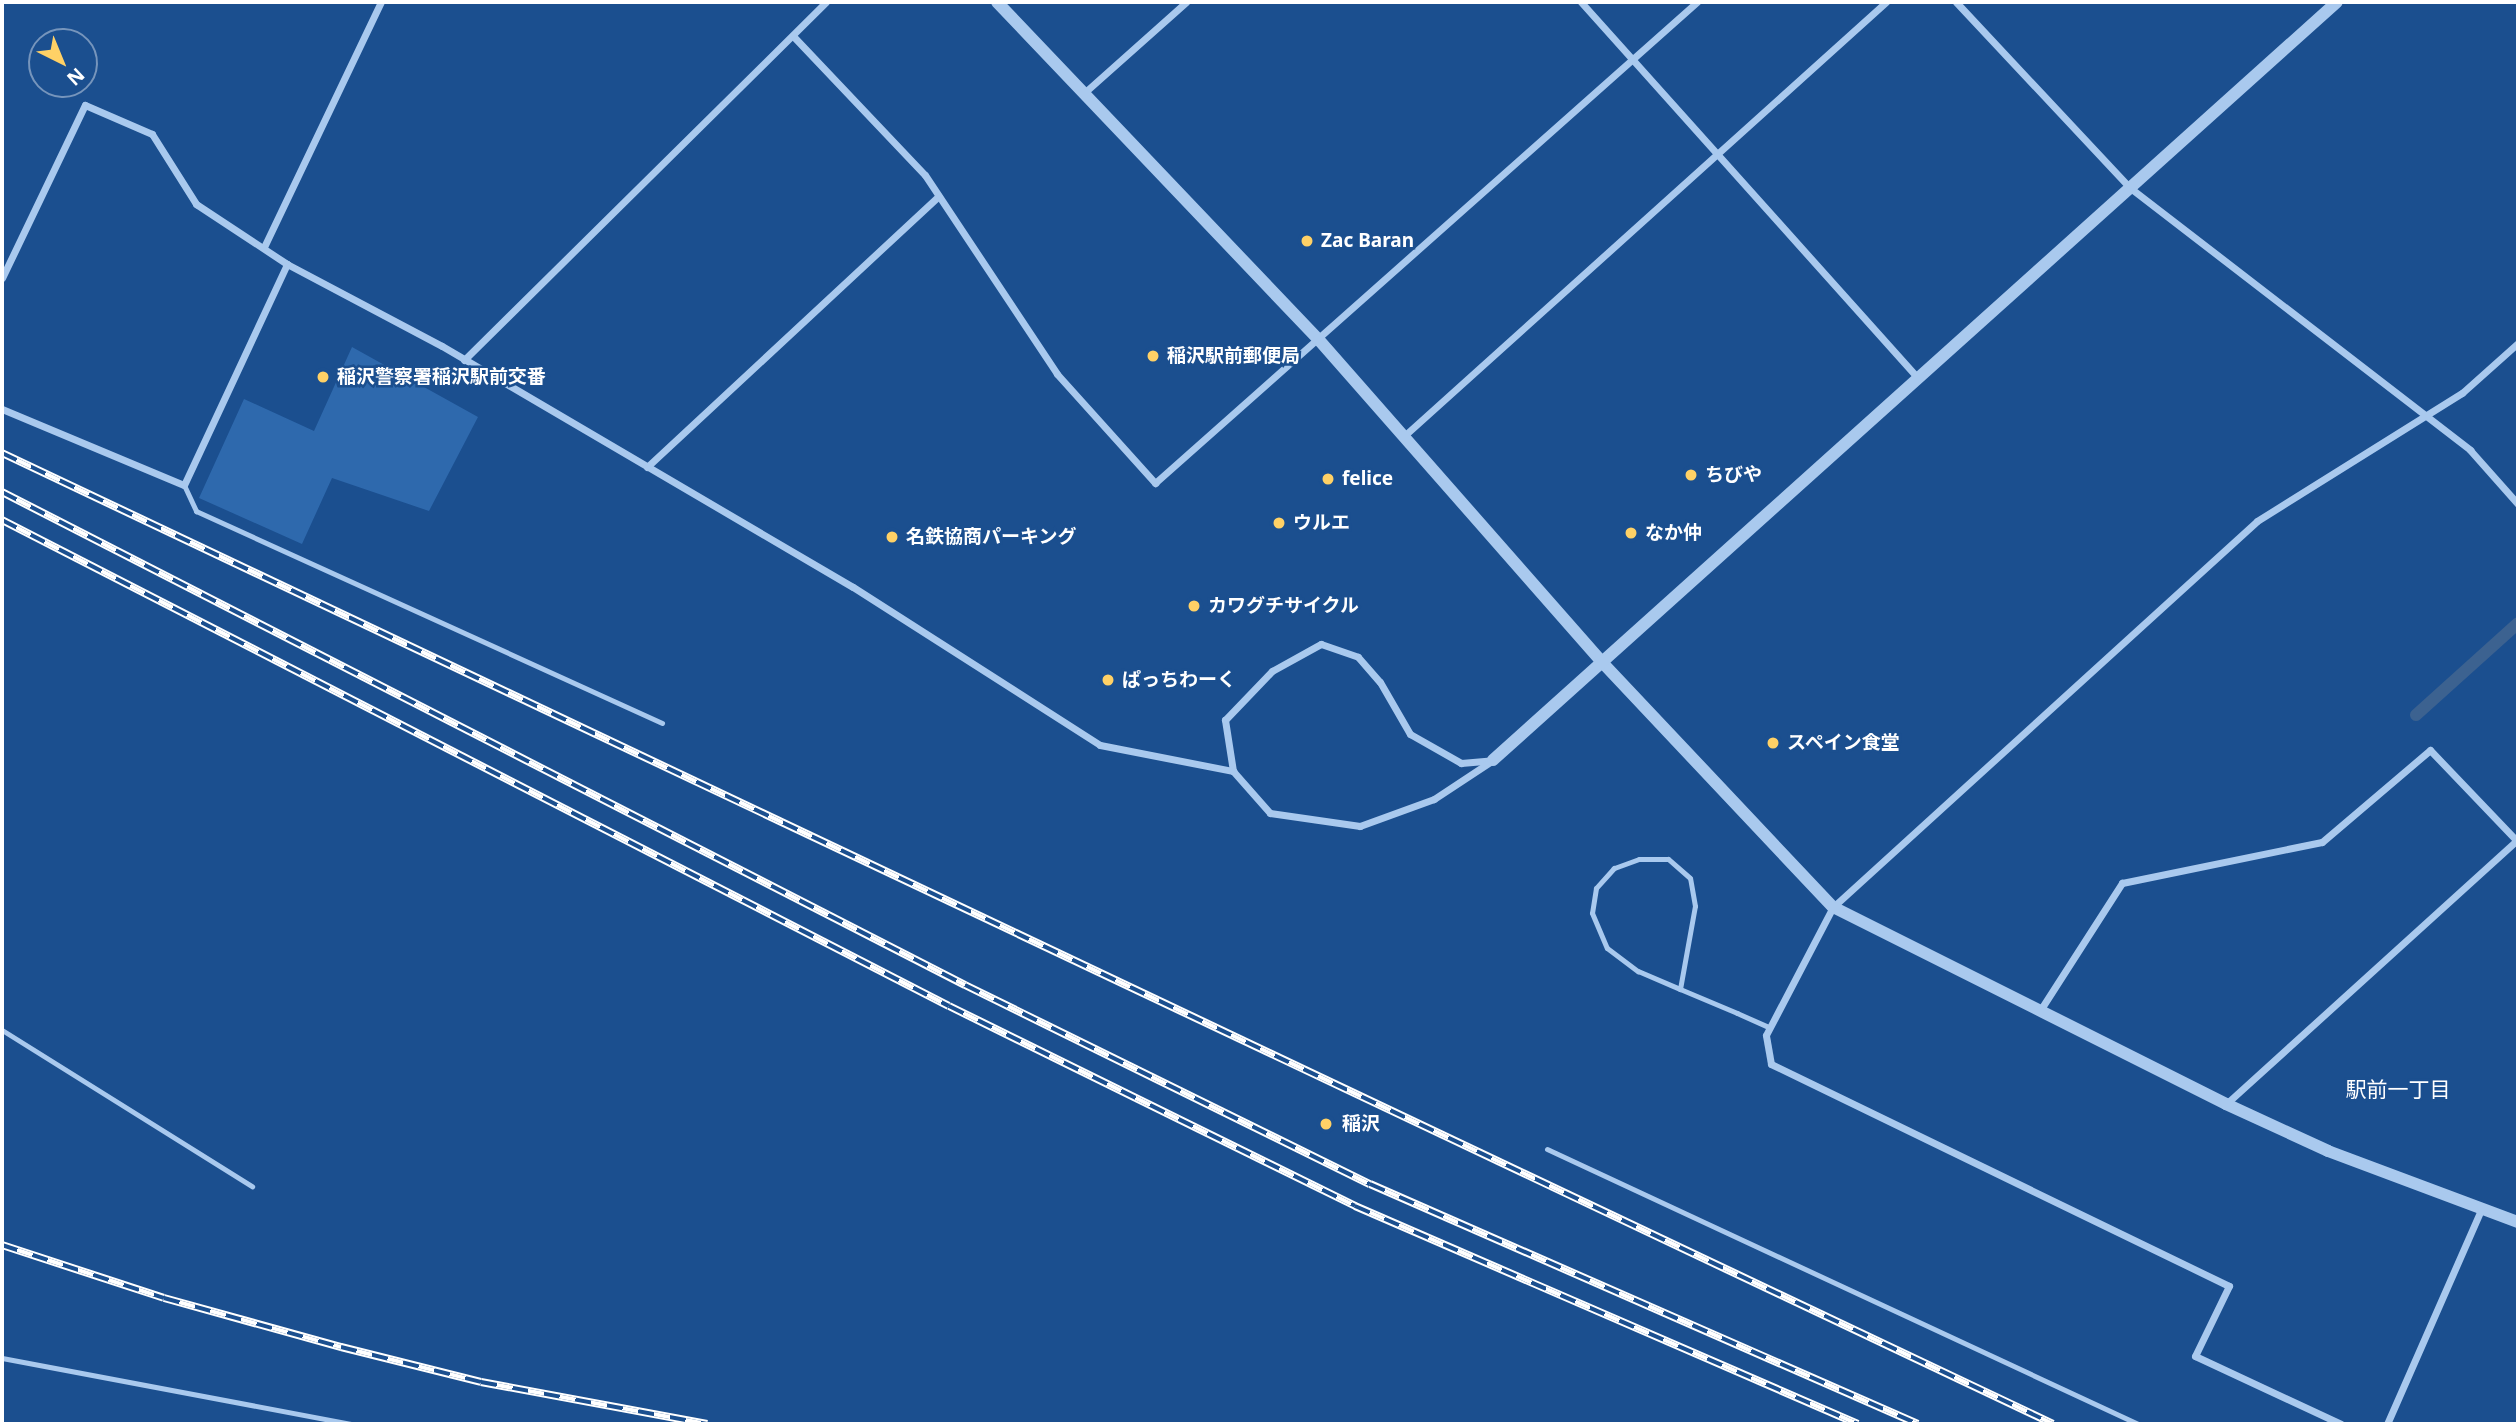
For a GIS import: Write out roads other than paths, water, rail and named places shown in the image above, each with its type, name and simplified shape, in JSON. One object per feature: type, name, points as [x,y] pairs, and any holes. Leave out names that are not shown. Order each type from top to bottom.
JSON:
[{"type":"street","points":[[264,247],[381,2]]},
{"type":"street","points":[[464,360],[794,37],[826,2]]},
{"type":"street","points":[[997,2],[1319,340],[1600,660],[1833,907],[2226,1104],[2328,1151],[2518,1222]]},
{"type":"street","points":[[1084,93],[1186,2]]},
{"type":"street","points":[[1581,2],[1720,152],[1917,377]]},
{"type":"street","points":[[794,37],[925,175],[1057,374],[1155,483],[1697,2]]},
{"type":"street","points":[[1404,436],[1886,2]]},
{"type":"street","points":[[1956,2],[2129,187],[2470,450],[2518,504]]},
{"type":"street","points":[[1493,760],[1461,763],[1410,734],[1380,682],[1358,657],[1321,644],[1272,671],[1225,720],[1233,771],[1270,813],[1360,826],[1434,799],[1493,760],[1600,660],[2337,2]]},
{"type":"street","points":[[2,278],[85,105],[152,134],[196,204],[287,264],[464,360],[853,587],[1100,745],[1233,771]]},
{"type":"street","points":[[647,467],[939,196]]},
{"type":"street","points":[[2,409],[184,485],[287,264]]},
{"type":"street","points":[[2341,1424],[2195,1356],[2229,1286],[1771,1063],[1766,1035],[1833,907],[2257,522],[2462,393],[2518,343]]},
{"type":"street","points":[[2041,1009],[2122,883],[2322,842],[2430,750],[2517,839],[2226,1104]]},
{"type":"street","points":[[2387,1424],[2482,1208]]},
{"type":"lane","points":[[184,485],[195,511],[662,723]]},
{"type":"lane","points":[[1680,989],[1695,906],[1690,878],[1668,859],[1639,859],[1614,868],[1596,888],[1592,914],[1608,948],[1638,971],[1770,1028]]},
{"type":"lane","points":[[2,1030],[252,1186]]},
{"type":"lane","points":[[1546,1149],[2138,1424]]},
{"type":"lane","points":[[2,1358],[351,1424]]},
{"type":"waterway","points":[[2416,715],[2518,623]]},
{"type":"railway","points":[[2,453],[2053,1424]]},
{"type":"railway","points":[[2,492],[965,985],[1370,1184],[1918,1424]]},
{"type":"railway","points":[[2,520],[949,1006],[1355,1206],[1858,1424]]},
{"type":"railway","points":[[2,1245],[164,1298],[341,1347],[481,1382],[707,1424]]},
{"type":"place","name":"Zac Baran","points":[[1307,241]]},
{"type":"place","name":"稲沢駅前郵便局","points":[[1153,356]]},
{"type":"place","name":"稲沢警察署稲沢駅前交番","points":[[323,377]]},
{"type":"place","name":"ちびや","points":[[1691,475]]},
{"type":"place","name":"felice","points":[[1328,479]]},
{"type":"place","name":"ウルエ","points":[[1279,523]]},
{"type":"place","name":"なか仲","points":[[1631,533]]},
{"type":"place","name":"名鉄協商パーキング","points":[[892,537]]},
{"type":"place","name":"カワグチサイクル","points":[[1194,606]]},
{"type":"place","name":"ぱっちわーく","points":[[1108,680]]},
{"type":"place","name":"スペイン食堂","points":[[1773,743]]},
{"type":"place","name":"稲沢","points":[[1326,1124]]},
{"type":"district","name":"駅前一丁目","points":[[2398,1089]]}]
